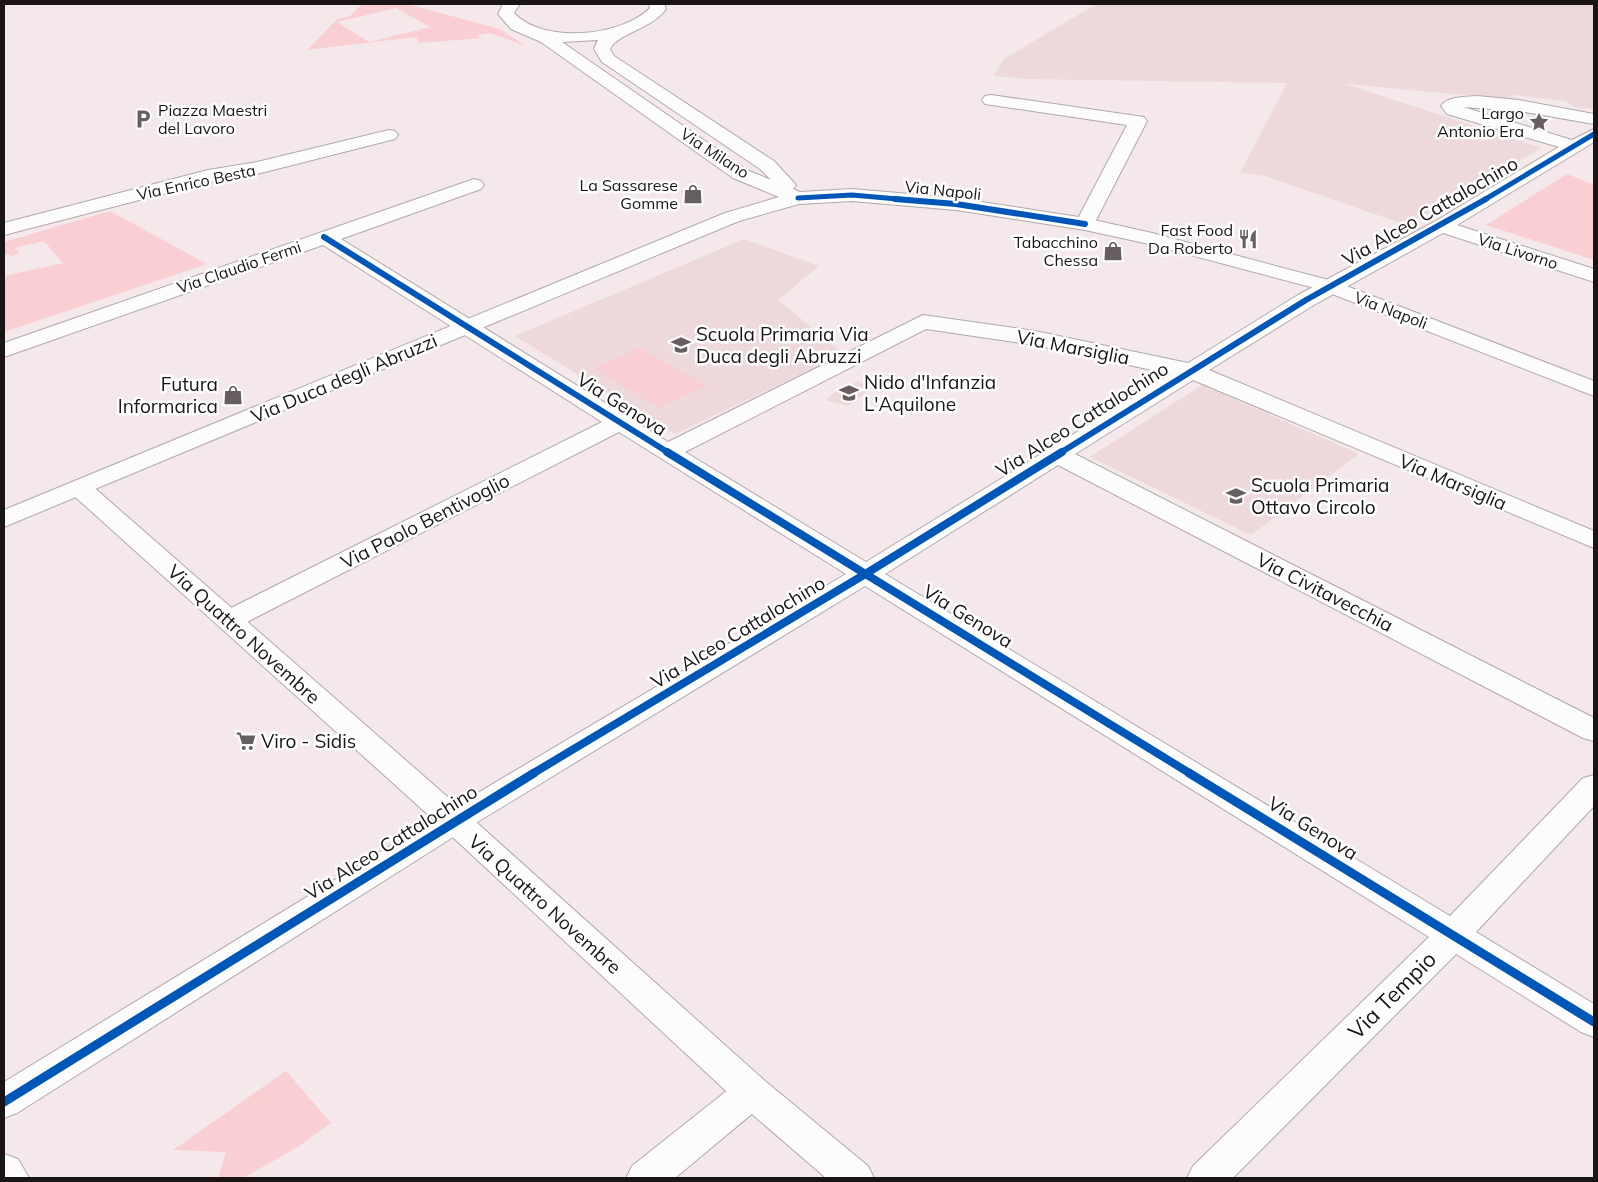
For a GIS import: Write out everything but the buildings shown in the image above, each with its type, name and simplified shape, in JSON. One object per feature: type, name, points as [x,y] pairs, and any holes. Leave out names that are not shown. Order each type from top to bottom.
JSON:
[{"type":"street","points":[[531,32],[576,37],[622,32],[654,18],[658,9],[656,4]]},
{"type":"street","name":"Via Milano","points":[[506,5],[506,14],[509,21],[547,39],[740,174],[798,198]]},
{"type":"street","name":"Via Milano","points":[[622,32],[606,41],[602,49],[608,59],[767,165],[798,198]]},
{"type":"street","points":[[991,100],[1138,121],[1085,224]]},
{"type":"street","points":[[1574,146],[1453,110],[1450,106],[1456,102],[1469,100],[1540,109],[1594,119]]},
{"type":"street","name":"Via Alceo Cattalochino","points":[[4,1102],[454,822],[867,573],[1329,286],[1441,226],[1594,134]]},
{"type":"street","name":"Via Enrico Besta","points":[[4,229],[208,176],[267,166],[389,135]]},
{"type":"street","points":[[767,165],[798,177],[872,190],[887,198]]},
{"type":"street","points":[[732,217],[746,204],[751,194],[749,184],[740,174]]},
{"type":"street","name":"Via Claudio Fermi","points":[[4,350],[474,185]]},
{"type":"street","name":"Via Napoli","points":[[798,198],[852,195],[956,204],[1085,224],[1152,239],[1329,286],[1594,389]]},
{"type":"street","name":"Via Duca degli Abruzzi","points":[[4,519],[81,489],[467,326],[732,217],[798,198]]},
{"type":"street","name":"Via Livorno","points":[[1441,226],[1594,276]]},
{"type":"street","name":"Via Genova","points":[[324,237],[668,452],[1454,934],[1594,1022]]},
{"type":"street","name":"Via Marsiglia","points":[[668,452],[922,322],[1035,338],[1191,371],[1594,540]]},
{"type":"street","name":"Via Paolo Bentivoglio","points":[[229,620],[621,422]]},
{"type":"street","name":"Via Civitavecchia","points":[[1056,454],[1594,731]]},
{"type":"street","name":"Via Quattro Novembre","points":[[81,489],[454,822],[752,1092],[854,1178]]},
{"type":"street","name":"Via Tempio","points":[[1208,1178],[1454,934],[1594,786]]},
{"type":"street","points":[[646,1178],[752,1092]]},
{"type":"street","points":[[4,1171],[9,1178]]},
{"type":"shaded area","points":[[355,4],[407,4],[500,29],[526,46],[490,33],[477,35],[481,38],[420,43],[416,37],[307,50],[337,19],[350,16],[361,5]],"holes":[[[396,8],[430,27],[369,42],[337,22]]]},
{"type":"shaded area","points":[[1096,4],[1594,4],[1594,109],[1575,107],[1566,101],[1514,95],[1508,99],[1345,84],[1542,148],[1406,225],[1262,175],[1240,173],[1287,83],[1026,79],[994,76],[1004,59]]},
{"type":"shaded area","points":[[1567,174],[1594,185],[1594,260],[1486,225]]},
{"type":"shaded area","points":[[110,211],[207,264],[4,332],[4,276],[63,263],[44,241],[15,248],[19,254],[11,256],[9,254],[4,255],[4,242]]},
{"type":"shaded area","name":"Scuola Primaria Via Duca degli Abruzzi","points":[[744,239],[819,266],[778,300],[844,354],[675,434],[515,336]]},
{"type":"shaded area","points":[[640,348],[707,386],[659,408],[594,368]]},
{"type":"shaded area","name":"Nido d'Infanzia L'Aquilone","points":[[858,381],[874,386],[848,406],[826,400],[844,385],[851,387]]},
{"type":"shaded area","name":"Scuola Primaria Ottavo Circolo","points":[[1202,385],[1359,454],[1251,535],[1090,457]]},
{"type":"shaded area","points":[[286,1071],[331,1123],[296,1148],[243,1178],[218,1178],[226,1152],[173,1150]]},
{"type":"cycle path","points":[[4,1102],[455,821],[867,573],[1306,300],[1441,226],[1594,134]]},
{"type":"cycle path","points":[[798,198],[852,195],[956,204],[1085,224]]},
{"type":"cycle path","points":[[324,237],[667,452],[1594,1022]]},
{"type":"place","name":"Piazza Maestri del Lavoro","points":[[143,119]]},
{"type":"place","name":"Largo Antonio Era","points":[[1539,122]]},
{"type":"place","name":"La Sassarese Gomme","points":[[693,194]]},
{"type":"place","name":"Fast Food Da Roberto","points":[[1248,239]]},
{"type":"place","name":"Tabacchino Chessa","points":[[1113,251]]},
{"type":"place","name":"Scuola Primaria Via Duca degli Abruzzi","points":[[681,345]]},
{"type":"place","name":"Nido d'Infanzia L'Aquilone","points":[[849,393]]},
{"type":"place","name":"Futura Informarica","points":[[233,395]]},
{"type":"place","name":"Scuola Primaria Ottavo Circolo","points":[[1236,496]]},
{"type":"place","name":"Viro - Sidis","points":[[246,741]]}]
